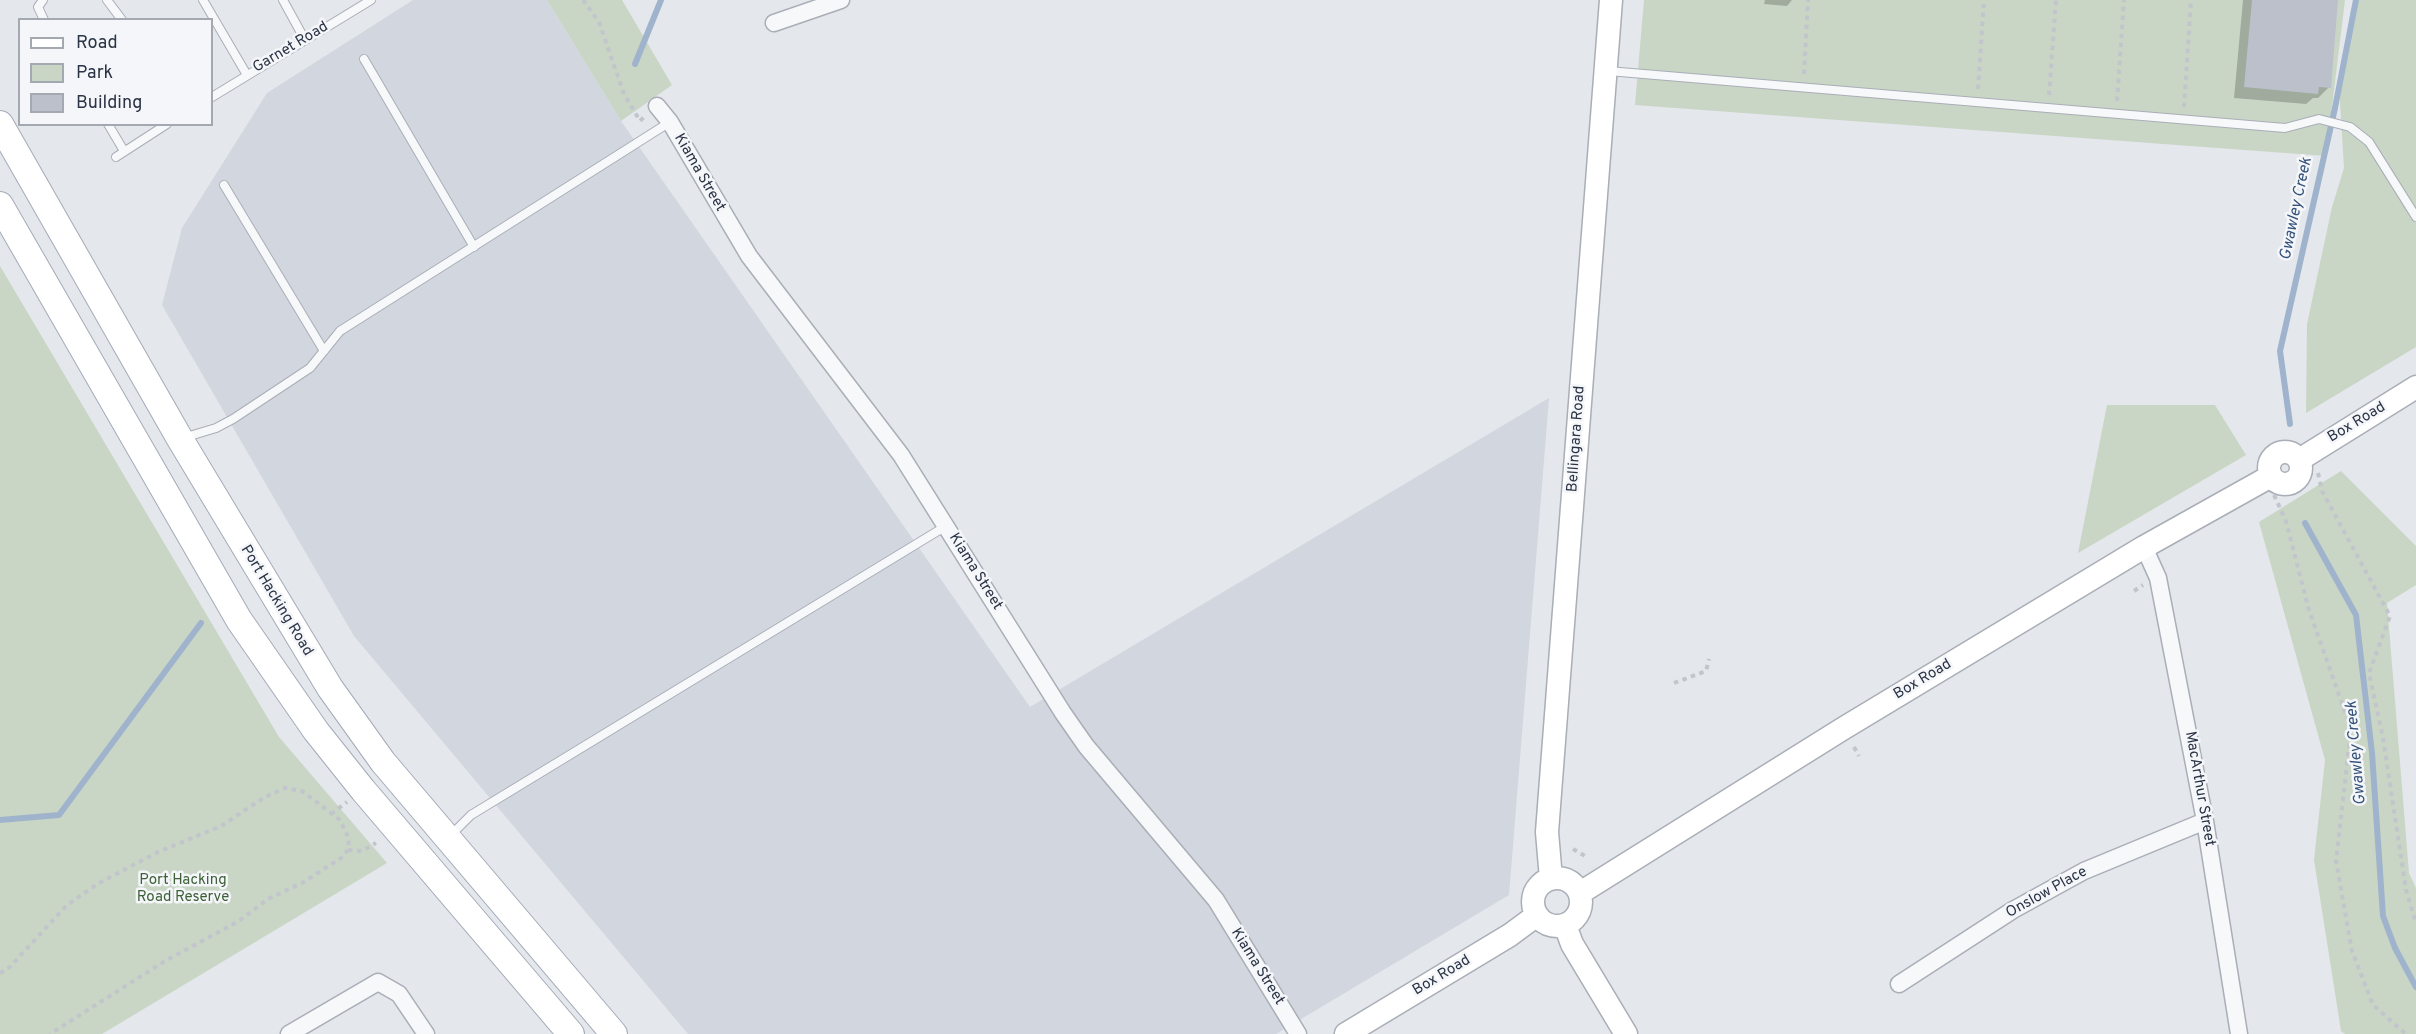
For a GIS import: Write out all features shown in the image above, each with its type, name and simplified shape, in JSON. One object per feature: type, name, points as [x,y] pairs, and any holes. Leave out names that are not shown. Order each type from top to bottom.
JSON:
[{"type":"main road","name":"Port Hacking Road","points":[[0,124],[180,439],[298,639],[330,688],[383,762],[614,1034]]},
{"type":"main road","points":[[0,205],[239,620],[316,731],[363,790],[571,1034]]},
{"type":"street","points":[[774,22],[841,0]]},
{"type":"street","name":"Bellingara Road","points":[[1551,879],[1547,832],[1611,0]]},
{"type":"street","name":"Kiama Street","points":[[657,106],[670,122],[749,256],[880,425],[946,525],[1063,713],[1086,746],[1216,900],[1298,1034]]},
{"type":"street","name":"Box Road","points":[[1580,893],[1844,728],[2144,547],[2269,477],[2281,484],[2293,482],[2301,472],[2299,460],[2416,387]]},
{"type":"street","name":"MacArthur Street","points":[[2144,547],[2158,578],[2205,821],[2239,1034]]},
{"type":"street","name":"Onslow Place","points":[[1899,984],[2013,910],[2084,871],[2205,821]]},
{"type":"street","points":[[1551,879],[1564,879],[1576,886],[1580,893],[1581,908],[1572,921],[1565,924],[1550,925],[1537,915],[1533,901],[1534,894],[1538,887],[1551,879]]},
{"type":"street","name":"Box Road","points":[[1346,1034],[1510,935],[1537,915]]},
{"type":"street","points":[[1565,924],[1572,944],[1626,1034]]},
{"type":"street","points":[[289,1034],[378,982],[399,994],[426,1034]]},
{"type":"lane","points":[[43,0],[38,7],[43,18]]},
{"type":"lane","points":[[106,0],[120,18]]},
{"type":"lane","points":[[203,0],[247,75]]},
{"type":"lane","points":[[283,0],[305,40]]},
{"type":"lane","name":"Garnet Road","points":[[213,96],[371,0]]},
{"type":"lane","points":[[364,58],[474,247]]},
{"type":"lane","points":[[1605,71],[2285,128],[2319,119],[2345,126],[2369,142],[2416,217]]},
{"type":"lane","points":[[180,439],[216,428],[232,419],[310,368],[340,331],[670,122]]},
{"type":"lane","points":[[109,126],[124,151]]},
{"type":"lane","points":[[116,157],[164,126]]},
{"type":"lane","points":[[224,186],[324,351]]},
{"type":"lane","points":[[447,839],[471,815],[946,525]]},
{"type":"path","points":[[583,0],[599,22],[624,94],[640,121],[657,106]]},
{"type":"path","points":[[1803,87],[1808,0]]},
{"type":"path","points":[[1977,102],[1984,0]]},
{"type":"path","points":[[2048,108],[2056,0]]},
{"type":"path","points":[[2117,114],[2124,0]]},
{"type":"path","points":[[2183,119],[2191,0]]},
{"type":"path","points":[[2318,476],[2322,491],[2390,616],[2369,673],[2383,738],[2406,890],[2416,923]]},
{"type":"path","points":[[2269,477],[2286,521],[2308,607],[2350,729],[2336,861],[2352,951],[2373,1005],[2406,1034]]},
{"type":"path","points":[[1674,683],[1706,671],[1709,659]]},
{"type":"path","points":[[0,973],[8,969],[67,905],[99,883],[158,852],[221,826],[240,811],[285,788],[302,791],[340,820],[350,839],[348,850],[341,858],[302,883],[268,899],[239,921],[165,961],[50,1034]]},
{"type":"path","points":[[348,850],[362,851],[376,843]]},
{"type":"path","points":[[1573,849],[1585,856]]},
{"type":"shaded area","points":[[413,0],[547,0],[621,121],[1030,707],[1549,398],[1509,895],[1276,1034],[688,1034],[354,636],[162,305],[182,228],[267,93]]},
{"type":"green space","points":[[547,0],[622,0],[672,85],[621,121]]},
{"type":"green space","points":[[1644,0],[2345,0],[2326,156],[1635,105]]},
{"type":"green space","points":[[2357,0],[2416,0],[2416,347],[2306,413],[2307,324],[2332,207],[2344,168],[2339,86],[2351,9]]},
{"type":"green space","name":"Port Hacking Road Reserve","points":[[0,266],[279,737],[387,863],[102,1034],[0,1034]]},
{"type":"green space","points":[[2107,405],[2215,405],[2246,455],[2078,553]]},
{"type":"green space","points":[[2341,471],[2416,546],[2416,585],[2387,603],[2409,873],[2416,888],[2416,1034],[2345,1034],[2341,1031],[2314,860],[2325,760],[2259,522]]},
{"type":"building","points":[[2252,0],[2338,0],[2331,88],[2319,87],[2318,94],[2244,87]]},
{"type":"waterway","points":[[635,64],[661,0]]},
{"type":"waterway","name":"Gwawley Creek","points":[[2290,424],[2280,351],[2335,108],[2356,0]]},
{"type":"waterway","name":"Gwawley Creek","points":[[2305,523],[2356,615],[2372,753],[2383,916],[2395,948],[2416,987]]},
{"type":"waterway","points":[[0,820],[59,815],[201,623]]}]
